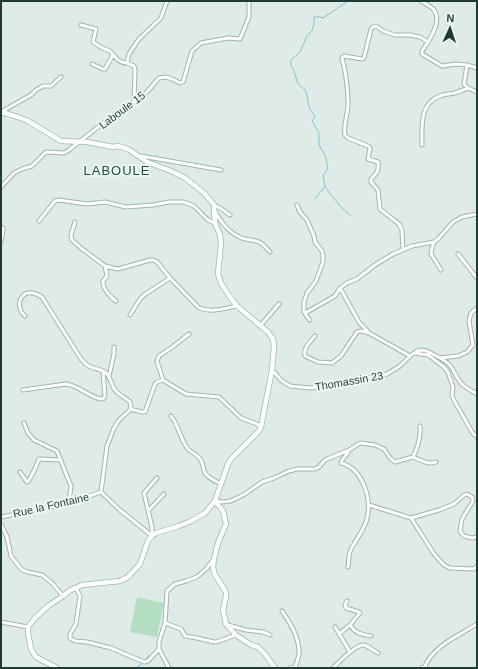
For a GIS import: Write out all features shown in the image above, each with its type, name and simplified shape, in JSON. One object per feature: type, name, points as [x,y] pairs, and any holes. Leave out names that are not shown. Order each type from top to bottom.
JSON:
[{"type":"main road","points":[[1,112],[28,121],[61,142],[79,141],[113,147],[118,146],[128,149],[147,162],[185,178],[204,193],[214,205],[215,223],[220,235],[221,244],[218,274],[221,283],[237,306],[268,332],[273,340],[274,346],[272,370],[261,427],[259,431],[231,459],[214,501],[204,513],[192,521],[156,533],[152,536],[148,541],[140,564],[128,577],[120,581],[82,585],[48,606],[28,627],[31,649],[36,657],[58,668]]},
{"type":"main road","points":[[214,501],[224,511],[226,524],[218,543],[213,570],[226,592],[223,610],[226,624],[236,635],[251,645],[258,647],[275,668]]},
{"type":"street","points":[[127,63],[128,54],[139,39],[161,18],[167,1]]},
{"type":"street","name":"Laboule 15","points":[[1,187],[14,173],[22,168],[32,166],[46,152],[64,153],[69,150],[112,116],[146,93],[159,78],[166,77],[180,83],[183,82],[192,51],[201,43],[228,38],[240,39],[249,17],[249,1]]},
{"type":"street","points":[[421,1],[433,8],[437,15],[437,22],[434,31],[422,51],[422,54],[442,66],[456,64],[477,68]]},
{"type":"street","points":[[81,25],[96,29],[93,42],[102,48],[110,50],[120,62],[134,66],[134,102]]},
{"type":"street","points":[[403,250],[401,227],[380,209],[378,190],[371,182],[371,179],[379,168],[378,162],[368,159],[370,148],[368,146],[348,138],[345,135],[348,88],[342,58],[344,56],[364,58],[371,29],[376,26],[389,33],[420,37],[428,42]]},
{"type":"street","points":[[92,64],[105,69],[114,55]]},
{"type":"street","points":[[467,65],[464,84],[468,88],[477,92]]},
{"type":"street","points":[[1,112],[31,95],[42,86],[51,86],[61,77]]},
{"type":"street","points":[[422,146],[422,120],[430,100],[441,95],[455,93],[468,88]]},
{"type":"street","points":[[139,156],[221,170]]},
{"type":"street","points":[[39,221],[55,201],[59,200],[87,204],[105,202],[126,207],[169,202],[184,202],[194,206],[208,220],[215,223]]},
{"type":"street","points":[[214,205],[230,215]]},
{"type":"street","points":[[296,205],[307,220],[315,242],[322,251],[323,255],[323,262],[316,281],[304,302],[304,312],[310,320]]},
{"type":"street","points":[[215,212],[225,227],[233,233],[243,239],[262,243],[270,252]]},
{"type":"street","points":[[304,312],[307,312],[335,296],[340,288],[347,282],[357,279],[375,265],[393,254],[412,246],[434,242],[453,222],[462,217],[477,214]]},
{"type":"street","points":[[75,222],[71,235],[72,240],[104,266],[118,268],[153,260],[157,262],[196,305],[203,309],[213,310],[237,306]]},
{"type":"street","points":[[1,227],[3,228],[1,242]]},
{"type":"street","points":[[434,242],[431,254],[441,270]]},
{"type":"street","points":[[458,254],[477,278]]},
{"type":"street","points":[[104,266],[107,276],[104,280],[104,284],[110,297],[116,301]]},
{"type":"street","points":[[130,315],[144,295],[170,278]]},
{"type":"street","points":[[340,288],[359,322],[369,333]]},
{"type":"street","points":[[24,316],[19,307],[20,299],[23,295],[27,292],[34,293],[42,297],[80,359],[85,364],[100,369],[109,376],[116,391],[130,402],[130,409],[116,424],[107,446],[101,492],[152,536]]},
{"type":"street","points":[[260,326],[279,304]]},
{"type":"street","points":[[440,358],[458,356],[467,352],[473,345],[469,321],[471,313],[477,308]]},
{"type":"street","points":[[315,336],[307,345],[304,352],[305,356],[318,362],[332,362],[341,356],[357,332],[361,331],[369,333],[410,356]]},
{"type":"street","points":[[189,334],[159,356],[157,361],[163,380],[186,394],[219,397],[241,418],[261,427]]},
{"type":"street","points":[[109,376],[114,347]]},
{"type":"street","points":[[414,353],[422,350],[427,351],[448,363],[463,385],[477,394]]},
{"type":"street","points":[[414,353],[418,357]]},
{"type":"street","points":[[414,353],[428,355],[444,367],[448,372],[453,388],[453,398],[459,411],[472,432],[477,437]]},
{"type":"street","name":"Thomassin 23","points":[[272,370],[282,381],[290,386],[310,388],[351,382],[387,374],[400,366],[414,353]]},
{"type":"street","points":[[23,390],[71,384],[91,395],[103,399],[105,393],[103,371]]},
{"type":"street","points":[[130,409],[145,412],[156,383],[163,380]]},
{"type":"street","points":[[171,416],[189,450],[196,454],[201,460],[204,472],[221,484]]},
{"type":"street","points":[[24,422],[28,433],[34,440],[56,450],[71,486],[69,503]]},
{"type":"street","points":[[413,457],[421,434],[420,426]]},
{"type":"street","points":[[214,501],[222,502],[231,500],[245,494],[262,482],[297,468],[319,467],[325,460],[349,450],[360,443],[375,445],[384,449],[390,458],[395,462],[413,457],[426,463],[431,464],[436,462]]},
{"type":"street","points":[[348,567],[350,552],[366,521],[369,505],[365,486],[357,474],[349,465],[341,463],[348,454],[349,450]]},
{"type":"street","points":[[20,472],[28,482],[39,459],[61,460]]},
{"type":"street","points":[[152,536],[152,527],[144,492],[157,478]]},
{"type":"street","name":"Rue la Fontaine","points":[[1,516],[69,503],[101,492]]},
{"type":"street","points":[[148,511],[164,494]]},
{"type":"street","points":[[369,505],[411,518],[454,504],[467,494],[472,497],[473,501],[462,519],[460,531],[464,536],[472,538],[477,537]]},
{"type":"street","points":[[411,518],[434,554],[444,565],[450,568],[474,569],[477,566]]},
{"type":"street","points":[[1,524],[7,537],[11,556],[22,570],[42,575],[52,583],[63,596]]},
{"type":"street","points":[[169,668],[159,649],[159,642],[165,623],[167,592],[175,584],[197,577],[214,559]]},
{"type":"street","points":[[76,588],[80,596],[76,624],[70,634],[71,639],[111,648],[144,662],[148,661],[159,649]]},
{"type":"street","points":[[339,634],[350,625],[360,613],[346,608],[345,605],[347,601]]},
{"type":"street","points":[[282,611],[290,622],[296,636],[299,656],[295,668]]},
{"type":"street","points":[[1,622],[28,627]]},
{"type":"street","points":[[165,623],[180,629],[185,636],[214,642],[236,635]]},
{"type":"street","points":[[226,624],[246,630],[270,634]]},
{"type":"street","points":[[424,668],[427,660],[440,646],[477,624]]},
{"type":"street","points":[[350,625],[355,632],[371,636]]},
{"type":"street","points":[[335,627],[350,652]]},
{"type":"street","points":[[333,668],[350,652],[362,645],[378,653]]},
{"type":"green space","points":[[137,597],[164,603],[157,637],[130,632]]},
{"type":"waterway","points":[[315,199],[325,186],[323,176],[328,168],[325,155],[319,145],[319,133],[312,121],[315,117],[309,107],[307,94],[297,81],[291,66],[291,60],[300,52],[307,36],[312,31],[314,17],[323,18],[348,1]]},
{"type":"waterway","points":[[325,187],[341,207],[351,216]]},
{"type":"waterway","points":[[145,661],[149,655]]},
{"type":"waterway","points":[[136,668],[143,663]]},
{"type":"district","name":"LABOULE","points":[[117,170]]}]
